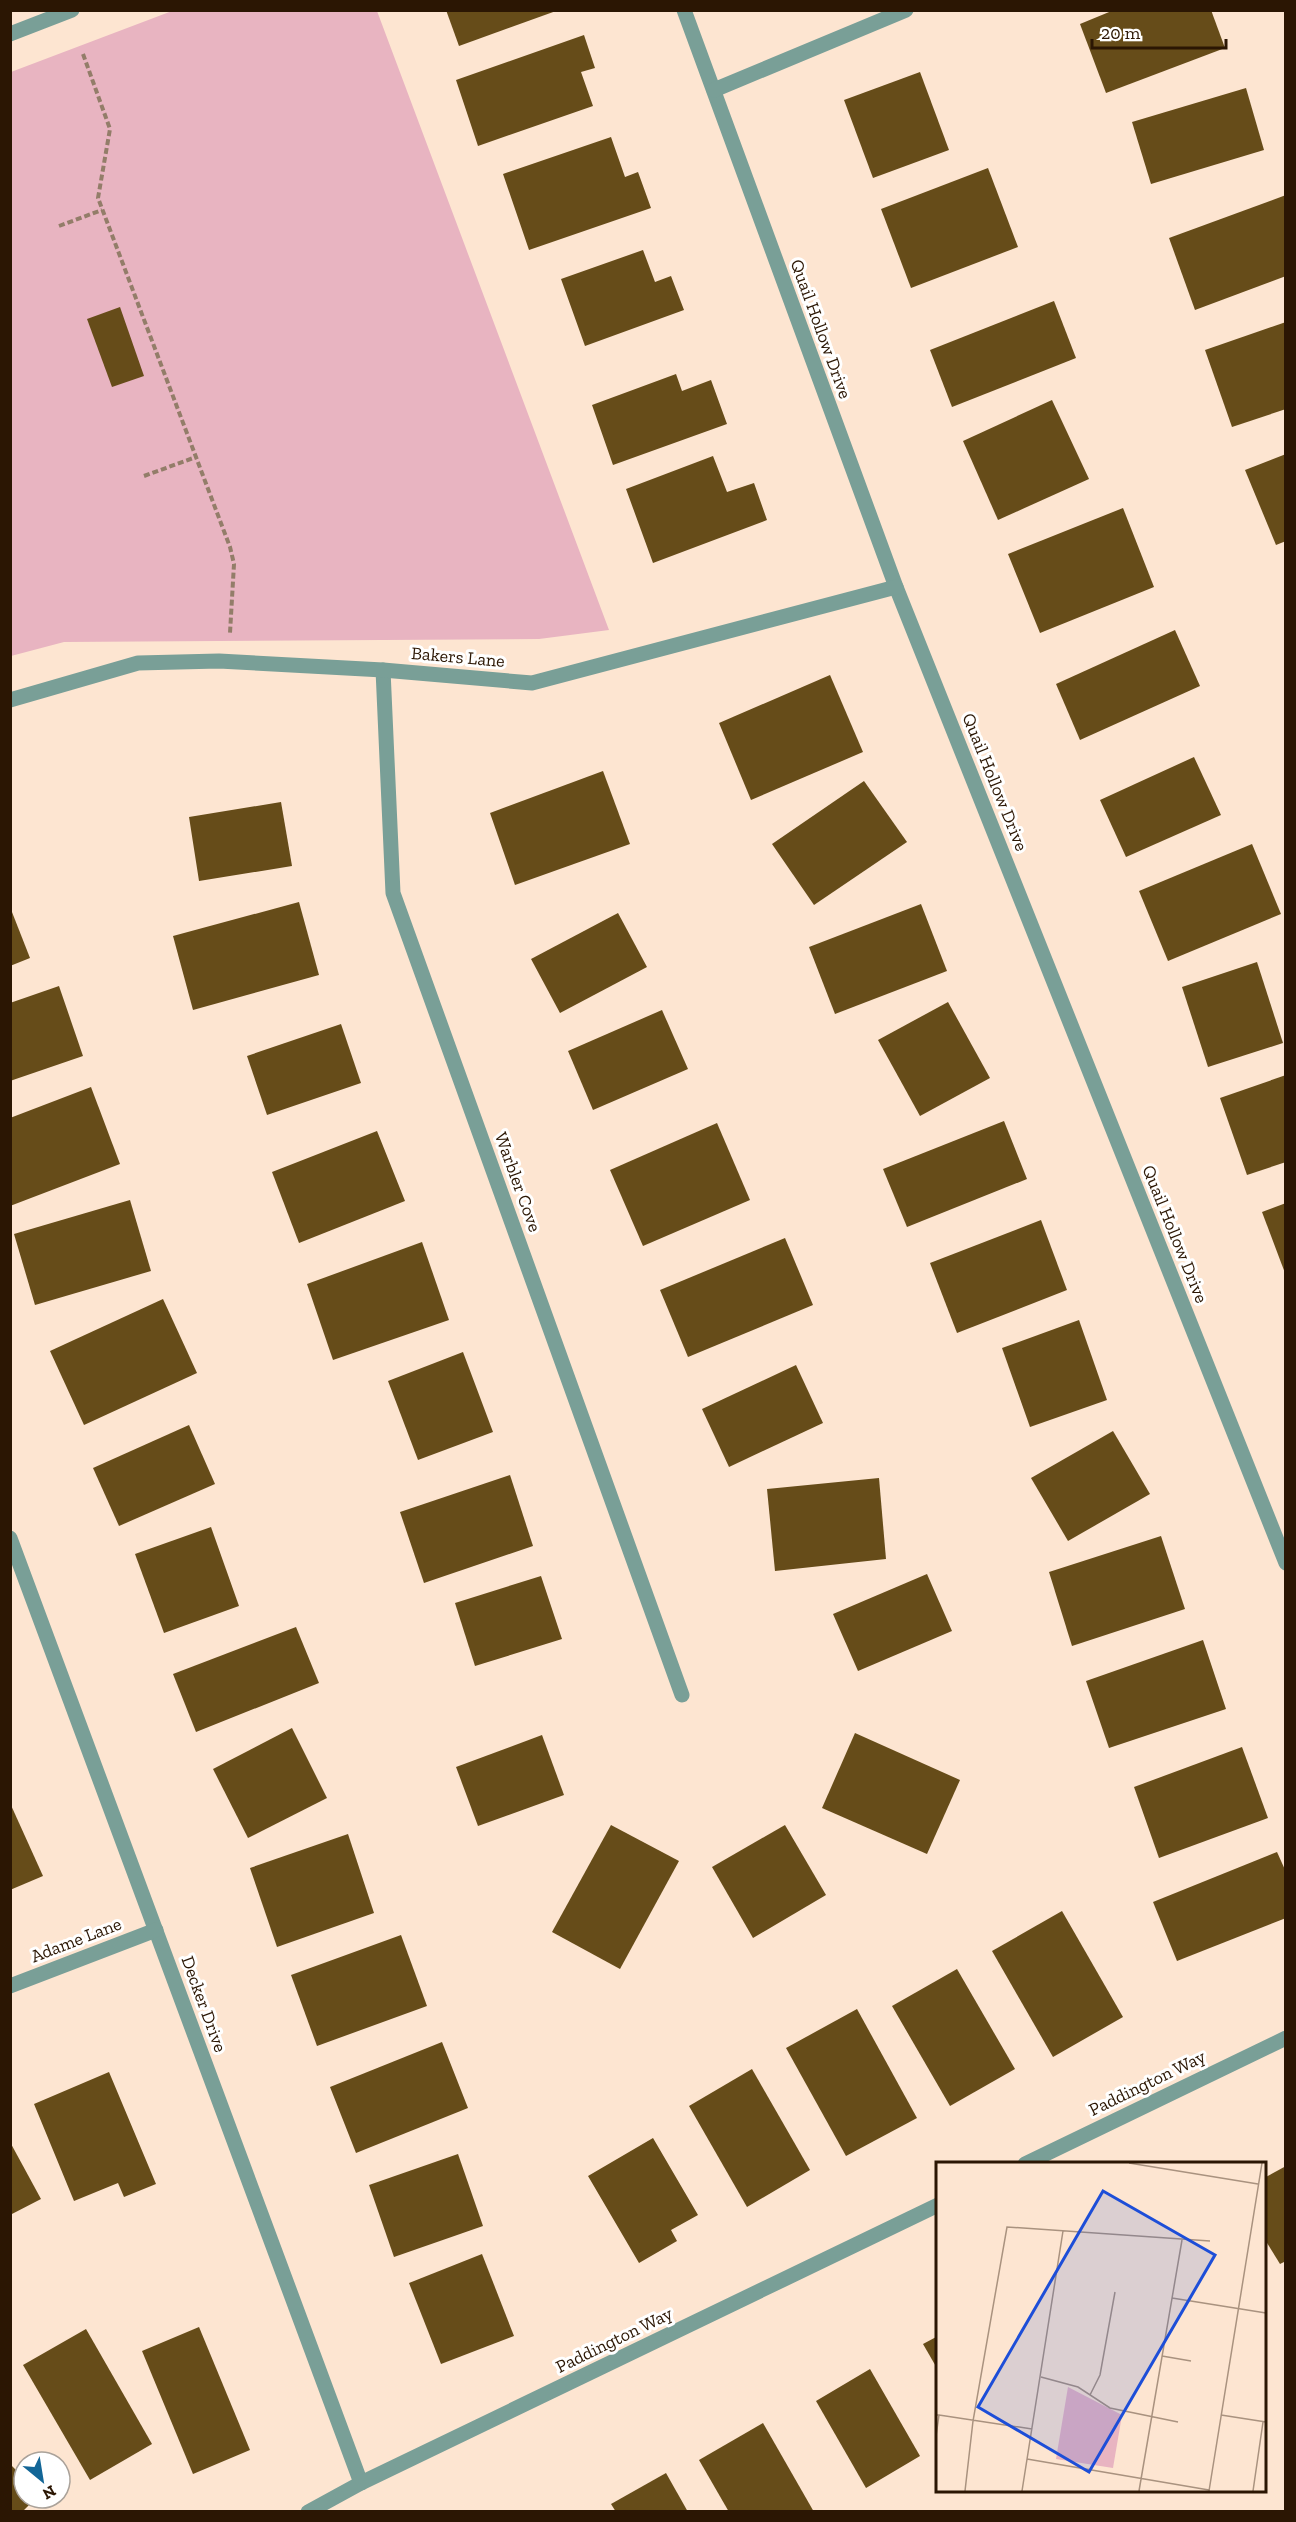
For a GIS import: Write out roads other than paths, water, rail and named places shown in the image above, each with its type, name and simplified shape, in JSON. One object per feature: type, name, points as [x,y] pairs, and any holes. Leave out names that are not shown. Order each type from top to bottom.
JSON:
[{"type":"street","points":[[10,34],[72,10]]},
{"type":"street","name":"Quail Hollow Drive","points":[[684,10],[837,432],[896,587],[1286,1563]]},
{"type":"street","points":[[714,90],[906,10]]},
{"type":"street","name":"Bakers Lane","points":[[10,700],[138,663],[219,661],[383,670],[532,683],[896,587]]},
{"type":"street","name":"Warbler Cove","points":[[383,670],[393,893],[682,1695]]},
{"type":"street","name":"Decker Drive","points":[[10,1538],[361,2483]]},
{"type":"street","name":"Adame Lane","points":[[10,1986],[156,1930]]},
{"type":"street","name":"Paddington Way","points":[[1027,2162],[1286,2038]]},
{"type":"street","name":"Paddington Way","points":[[308,2511],[361,2483],[936,2206]]}]
